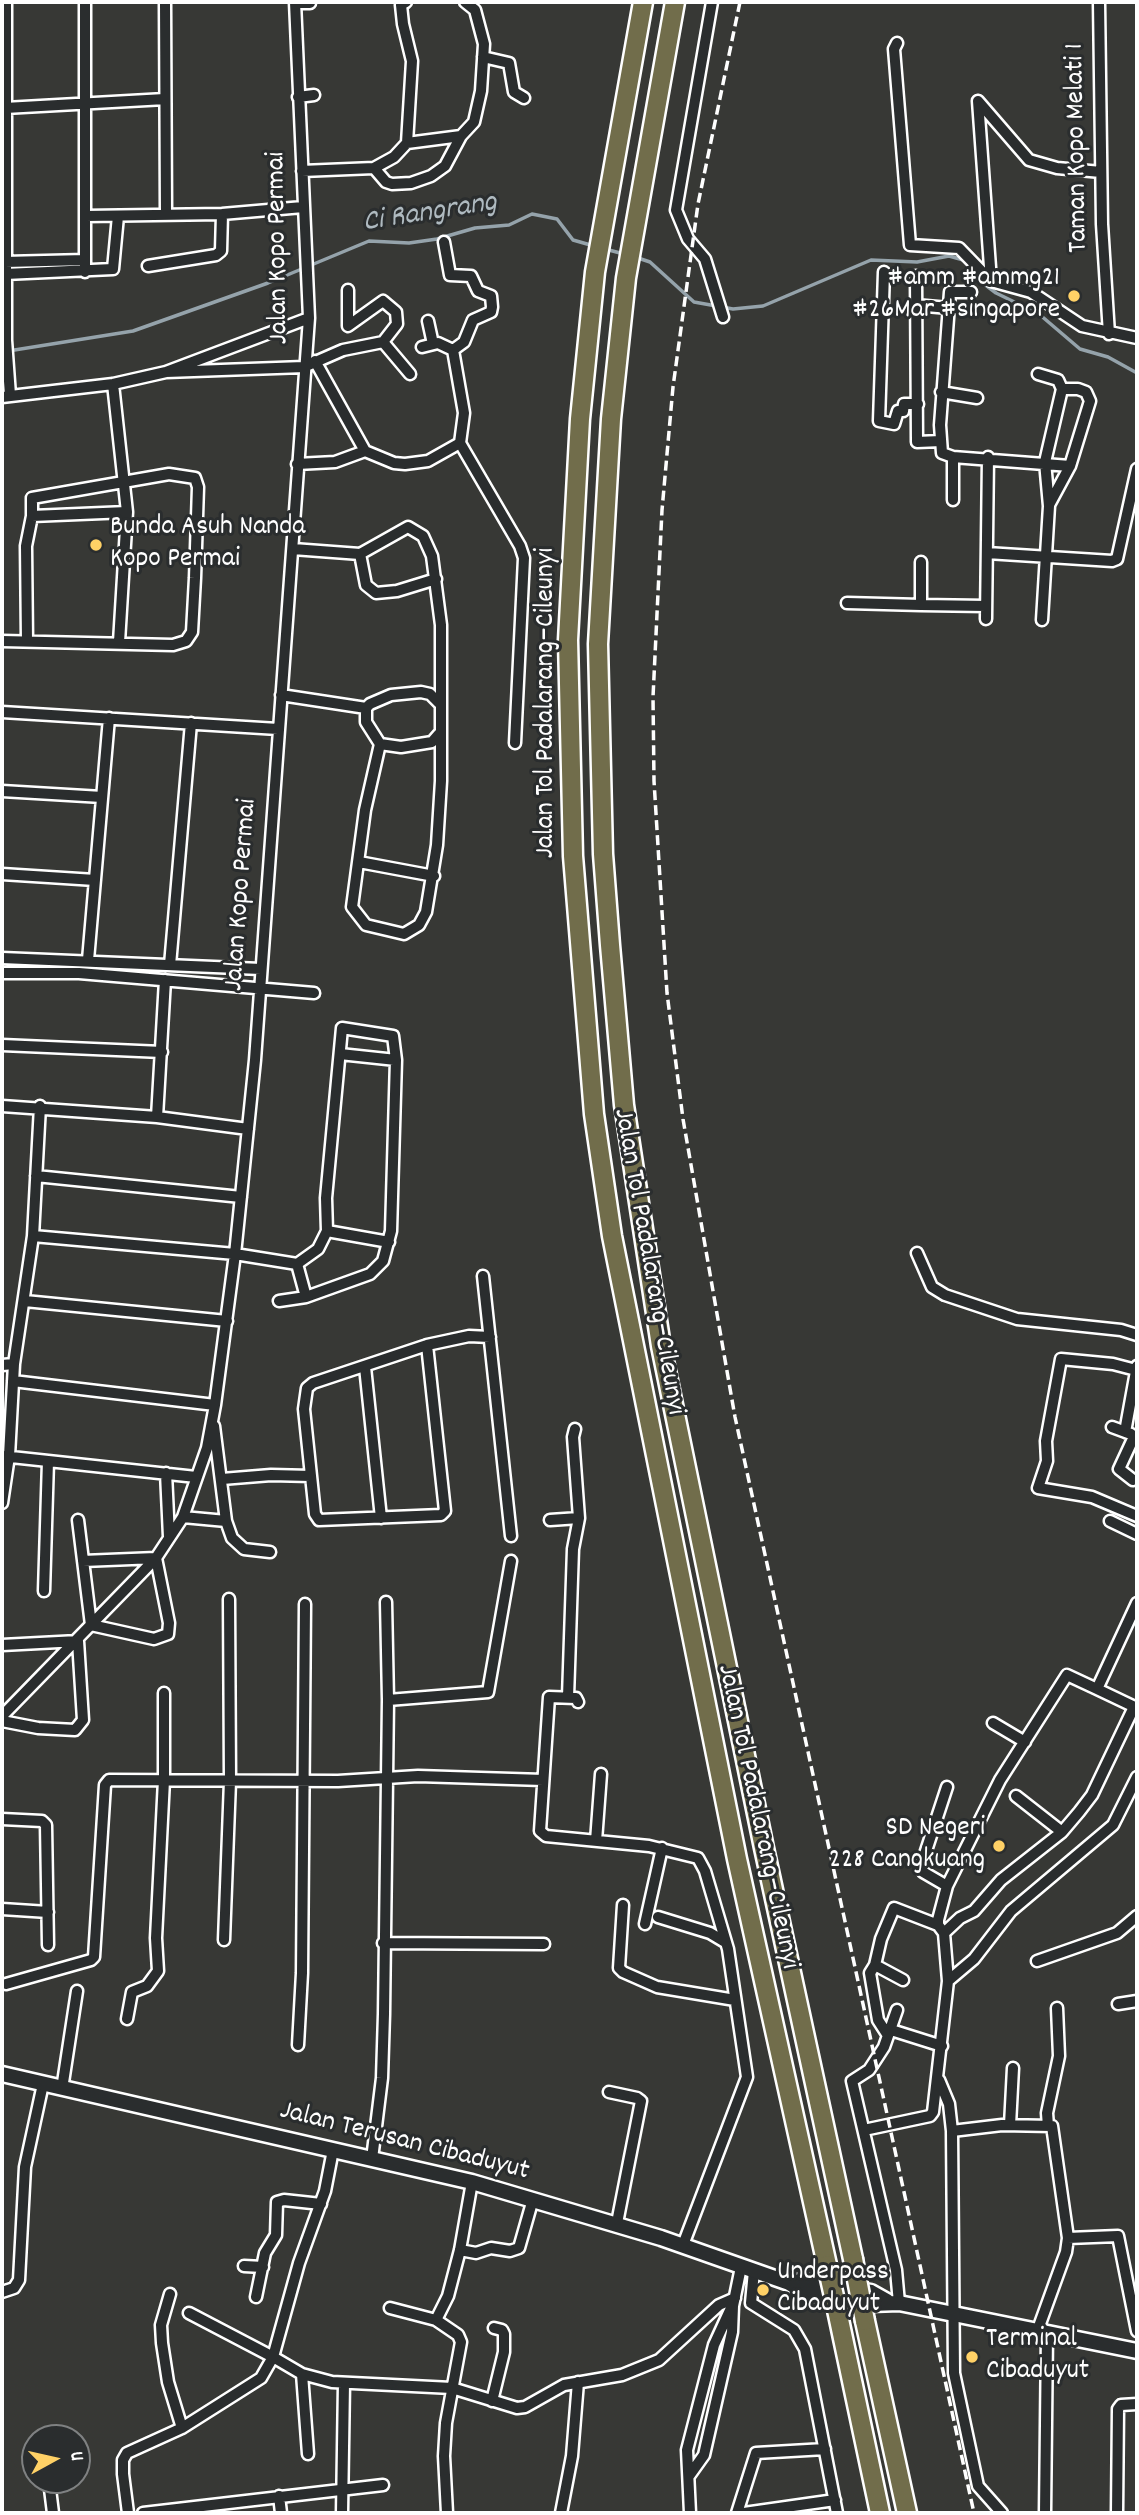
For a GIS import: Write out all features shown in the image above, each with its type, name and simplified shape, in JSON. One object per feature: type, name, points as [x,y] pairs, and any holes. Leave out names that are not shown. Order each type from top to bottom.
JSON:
[{"type":"highway","name":"Jalan Tol Padalarang–Cileunyi","points":[[643,2],[595,272],[580,419],[568,640],[573,856],[594,1114],[635,1364],[737,1859],[880,2513]]},
{"type":"highway","name":"Jalan Tol Padalarang–Cileunyi","points":[[675,2],[626,278],[611,419],[598,644],[603,854],[624,1105],[664,1359],[764,1848],[907,2513]]},
{"type":"main road","name":"Jalan Terusan Cibaduyut","points":[[2,2074],[472,2182],[617,2223],[789,2283],[804,2281],[871,2292],[893,2302],[1137,2351]]},
{"type":"street","points":[[6,2],[6,396],[113,384],[166,372],[309,318]]},
{"type":"street","points":[[85,2],[85,272]]},
{"type":"street","points":[[165,2],[166,213]]},
{"type":"street","points":[[295,2],[310,3]]},
{"type":"street","name":"Jalan Kopo Permai","points":[[2,1719],[156,1558],[183,1517],[213,1418],[227,1321],[248,1129],[309,318],[310,278],[303,207],[295,2]]},
{"type":"street","points":[[406,2],[401,5],[412,61],[407,143]]},
{"type":"street","points":[[374,168],[386,182],[392,184],[421,180],[444,166],[461,135],[474,122],[481,91],[484,44],[475,10],[465,2]]},
{"type":"street","points":[[712,2],[676,210],[688,239],[705,259],[721,301],[723,317]]},
{"type":"street","name":"Taman Kopo Melati 1","points":[[1099,2],[1101,172],[1109,334]]},
{"type":"street","points":[[897,43],[894,49],[907,242],[915,246],[959,248],[991,281],[1031,292],[1082,326],[1137,338]]},
{"type":"street","points":[[484,57],[509,63],[514,92],[524,98]]},
{"type":"street","points":[[298,97],[314,95]]},
{"type":"street","points":[[5,108],[165,99]]},
{"type":"street","points":[[991,281],[978,101],[1030,160],[1057,168],[1101,172]]},
{"type":"street","points":[[302,171],[374,168],[394,157],[407,143],[461,135]]},
{"type":"street","points":[[86,216],[222,214],[303,207]]},
{"type":"street","points":[[148,265],[216,255],[221,251],[222,214]]},
{"type":"street","points":[[4,256],[37,268],[85,272],[115,268],[118,216]]},
{"type":"street","points":[[444,242],[450,275],[471,276],[478,291],[491,296],[492,307],[491,312],[473,320],[464,342],[453,350]]},
{"type":"street","points":[[5,274],[85,260]]},
{"type":"street","points":[[884,272],[880,421],[894,424],[904,404],[918,404]]},
{"type":"street","points":[[916,276],[917,442],[941,442]]},
{"type":"street","points":[[166,372],[304,367],[343,350],[383,342],[397,324],[396,312],[383,301],[348,326],[348,290]]},
{"type":"street","points":[[971,292],[951,291],[941,392],[942,453],[953,457],[988,457],[1070,466]]},
{"type":"street","points":[[915,305],[949,308]]},
{"type":"street","points":[[428,321],[428,346],[438,343],[453,350]]},
{"type":"street","points":[[383,342],[411,374]]},
{"type":"street","points":[[453,350],[464,413],[460,443],[523,553],[515,743]]},
{"type":"street","points":[[315,361],[365,451],[394,463],[405,464],[428,461],[460,443]]},
{"type":"street","points":[[1038,374],[1058,380],[1062,389],[1045,462],[1049,506],[1042,620]]},
{"type":"street","points":[[113,384],[127,512],[119,642]]},
{"type":"street","points":[[1049,506],[1070,466],[1090,401],[1086,392],[1078,388],[1062,389]]},
{"type":"street","points":[[941,392],[977,398]]},
{"type":"street","points":[[297,464],[335,462],[365,451]]},
{"type":"street","points":[[953,457],[953,500]]},
{"type":"street","points":[[986,620],[988,457]]},
{"type":"street","points":[[987,553],[1112,561],[1117,559],[1137,470]]},
{"type":"street","points":[[2,641],[173,645],[183,643],[190,635],[198,489],[195,478],[177,473],[32,498],[32,516],[26,547],[27,640]]},
{"type":"street","points":[[32,516],[127,512]]},
{"type":"street","points":[[293,549],[360,554],[405,527],[415,528],[429,548],[436,579],[440,625],[441,781],[433,876],[426,912],[419,925],[409,933],[390,933],[366,925],[355,914],[352,900],[365,810],[380,744]]},
{"type":"street","points":[[360,554],[366,585],[376,593],[397,591],[436,579]]},
{"type":"street","points":[[921,562],[921,605]]},
{"type":"street","points":[[847,603],[986,606]]},
{"type":"street","points":[[281,695],[366,708],[377,700],[412,692],[430,694],[439,703]]},
{"type":"street","points":[[366,708],[366,722],[371,734],[380,744],[401,747],[422,745],[439,734]]},
{"type":"street","points":[[2,712],[278,729]]},
{"type":"street","points":[[88,960],[109,718]]},
{"type":"street","points":[[170,965],[191,723]]},
{"type":"street","points":[[2,791],[102,797]]},
{"type":"street","points":[[359,862],[433,876]]},
{"type":"street","points":[[2,874],[95,880]]},
{"type":"street","points":[[2,958],[170,965],[260,978],[314,993]]},
{"type":"street","points":[[2,973],[42,971],[165,981],[260,978]]},
{"type":"street","points":[[157,1117],[165,981]]},
{"type":"street","points":[[33,1236],[235,1254],[297,1264],[318,1249],[327,1231],[326,1198],[342,1028],[393,1037],[396,1059],[389,1242],[383,1262],[370,1274],[306,1297],[279,1301]]},
{"type":"street","points":[[2,1045],[162,1052]]},
{"type":"street","points":[[340,1054],[396,1059]]},
{"type":"street","points":[[2,1106],[40,1106],[248,1129]]},
{"type":"street","points":[[2,1503],[14,1364],[33,1236],[40,1106]]},
{"type":"street","points":[[36,1176],[241,1196]]},
{"type":"street","points":[[327,1231],[389,1242]]},
{"type":"street","points":[[917,1253],[937,1292],[1017,1319],[1121,1330],[1137,1335]]},
{"type":"street","points":[[297,1264],[306,1297]]},
{"type":"street","points":[[483,1276],[511,1536]]},
{"type":"street","points":[[25,1301],[227,1321]]},
{"type":"street","points":[[427,1345],[445,1511],[441,1515],[320,1520],[315,1514],[304,1409],[307,1388],[313,1383],[427,1345],[469,1336],[491,1338]]},
{"type":"street","points":[[1125,1432],[1137,1368],[1061,1359],[1046,1441],[1047,1461],[1038,1488],[1092,1497],[1137,1516]]},
{"type":"street","points":[[2,1365],[14,1364]]},
{"type":"street","points":[[365,1367],[381,1518]]},
{"type":"street","points":[[13,1381],[215,1405]]},
{"type":"street","points":[[213,1418],[226,1521],[237,1545],[257,1552],[270,1552]]},
{"type":"street","points":[[1112,1427],[1134,1436],[1135,1442],[1119,1469],[1133,1480]]},
{"type":"street","points":[[568,1697],[573,1549],[579,1518],[573,1437],[575,1429]]},
{"type":"street","points":[[5,1456],[196,1477]]},
{"type":"street","points":[[44,1591],[48,1461]]},
{"type":"street","points":[[166,1473],[169,1538]]},
{"type":"street","points":[[222,1479],[271,1475],[311,1476]]},
{"type":"street","points":[[183,1517],[226,1521]]},
{"type":"street","points":[[550,1520],[579,1518]]},
{"type":"street","points":[[78,1520],[83,1561],[91,1625],[154,1639],[168,1633],[169,1623],[156,1558],[83,1561]]},
{"type":"street","points":[[1110,1521],[1137,1534]]},
{"type":"street","points":[[388,1700],[488,1692],[511,1561]]},
{"type":"street","points":[[224,1940],[230,1781],[229,1599]]},
{"type":"street","points":[[372,2159],[382,2078],[388,1700],[386,1602]]},
{"type":"street","points":[[1097,1689],[1137,1603]]},
{"type":"street","points":[[298,2045],[302,1973],[305,1604]]},
{"type":"street","points":[[2,1645],[78,1641],[83,1720],[75,1730],[38,1728],[2,1719]]},
{"type":"street","points":[[864,2130],[930,2116],[936,2105],[948,1981],[941,1929],[947,1886],[1000,1780],[1067,1675],[1135,1707],[1092,1795],[1062,1832],[1001,1880],[974,1911],[941,1929]]},
{"type":"street","points":[[127,2019],[132,1992],[147,1986],[158,1971],[156,1938],[164,1780],[164,1693]]},
{"type":"street","points":[[578,1702],[577,1698],[549,1697],[541,1833],[662,1848],[695,1857],[702,1862],[725,1942],[747,2077],[683,2245]]},
{"type":"street","points":[[993,1723],[1025,1742]]},
{"type":"street","points":[[596,1841],[601,1774]]},
{"type":"street","points":[[6,1984],[91,1960],[95,1953],[106,1783],[111,1779],[230,1781],[386,1779],[418,1776],[543,1780]]},
{"type":"street","points":[[948,1981],[974,1959],[1011,1911],[1113,1825],[1137,1777]]},
{"type":"street","points":[[947,1787],[922,1866],[923,1872],[947,1886]]},
{"type":"street","points":[[1016,1796],[1062,1832]]},
{"type":"street","points":[[2,1819],[43,1821],[46,1825],[48,1945]]},
{"type":"street","points":[[645,1924],[662,1848]]},
{"type":"street","points":[[623,1905],[619,1968],[623,1972],[657,1987],[735,2000]]},
{"type":"street","points":[[941,1929],[894,1908],[870,1973],[878,2020],[888,2031],[942,2046]]},
{"type":"street","points":[[2,1909],[48,1912]]},
{"type":"street","points":[[1037,1961],[1117,1933],[1137,1916]]},
{"type":"street","points":[[659,1917],[710,1933],[725,1942]]},
{"type":"street","points":[[383,1943],[544,1944]]},
{"type":"street","points":[[875,1965],[904,1980]]},
{"type":"street","points":[[62,2089],[77,1991]]},
{"type":"street","points":[[1118,2004],[1137,2001]]},
{"type":"street","points":[[1048,2126],[1047,2113],[1059,2056],[1057,2008]]},
{"type":"street","points":[[893,2302],[896,2270],[852,2081],[869,2070],[884,2047],[897,2010]]},
{"type":"street","points":[[1010,2125],[1013,2068]]},
{"type":"street","points":[[939,2079],[949,2104],[952,2131],[954,2374],[978,2486],[1002,2513]]},
{"type":"street","points":[[2,2292],[14,2288],[19,2280],[25,2167],[43,2084]]},
{"type":"street","points":[[609,2092],[641,2101],[617,2223]]},
{"type":"street","points":[[952,2131],[1010,2125],[1052,2126],[1068,2238],[1042,2333],[1045,2513]]},
{"type":"street","points":[[128,2513],[124,2456],[182,2428],[261,2378],[273,2357],[299,2263],[321,2204],[333,2150]]},
{"type":"street","points":[[436,2320],[448,2296],[460,2250],[472,2182]]},
{"type":"street","points":[[460,2250],[476,2253],[491,2248],[510,2251],[519,2248],[533,2199]]},
{"type":"street","points":[[256,2297],[265,2253],[276,2235],[277,2202],[284,2200],[321,2204]]},
{"type":"street","points":[[1068,2238],[1118,2236],[1137,2331]]},
{"type":"street","points":[[244,2266],[264,2267]]},
{"type":"street","points":[[690,2513],[687,2450],[714,2345],[747,2269]]},
{"type":"street","points":[[747,2269],[751,2303],[794,2330],[805,2349],[837,2513]]},
{"type":"street","points":[[170,2294],[161,2325],[162,2343],[168,2382],[182,2428]]},
{"type":"street","points":[[189,2313],[302,2374],[344,2384],[452,2388],[492,2401],[525,2407],[564,2385],[622,2375],[659,2360],[719,2305],[734,2302]]},
{"type":"street","points":[[689,2476],[704,2455],[732,2332],[734,2302]]},
{"type":"street","points":[[390,2308],[436,2320],[458,2335],[461,2342],[452,2388],[444,2456],[447,2513]]},
{"type":"street","points":[[492,2401],[504,2352],[505,2334],[494,2328]]},
{"type":"street","points":[[302,2374],[308,2454]]},
{"type":"street","points":[[561,2513],[572,2456],[578,2382]]},
{"type":"street","points":[[342,2513],[344,2384]]},
{"type":"street","points":[[1117,2513],[1118,2409],[1121,2405],[1137,2404]]},
{"type":"street","points":[[737,2513],[756,2453],[825,2449]]},
{"type":"street","points":[[144,2513],[225,2509],[279,2496],[383,2485]]},
{"type":"street","points":[[51,2494],[53,2513]]},
{"type":"street","points":[[279,2496],[281,2513]]},
{"type":"street","points":[[751,2513],[835,2500]]},
{"type":"waterway","name":"Ci Rangrang","points":[[2,352],[133,331],[268,283],[369,241],[409,243],[437,239],[475,228],[509,225],[532,214],[557,219],[573,240],[594,246]]},
{"type":"waterway","name":"Ci Rangrang","points":[[605,249],[624,254]]},
{"type":"waterway","name":"Ci Rangrang","points":[[635,257],[650,262],[694,302],[733,309],[763,306],[871,260],[917,262],[949,256],[967,261],[975,277],[996,293],[1039,314],[1080,349],[1108,357],[1137,373]]},
{"type":"railway","points":[[740,2],[698,204],[673,387],[662,510],[653,697],[654,781],[667,993],[683,1119],[735,1417],[974,2513]]},
{"type":"place","name":"#amm #ammg21 #26Mar #singapore","points":[[1074,296]]},
{"type":"place","name":"Bunda Asuh Nanda Kopo Permai","points":[[96,545]]},
{"type":"place","name":"SD Negeri 228 Cangkuang","points":[[999,1846]]},
{"type":"place","name":"Underpass Cibaduyut","points":[[763,2290]]},
{"type":"place","name":"Terminal Cibaduyut","points":[[972,2357]]}]
